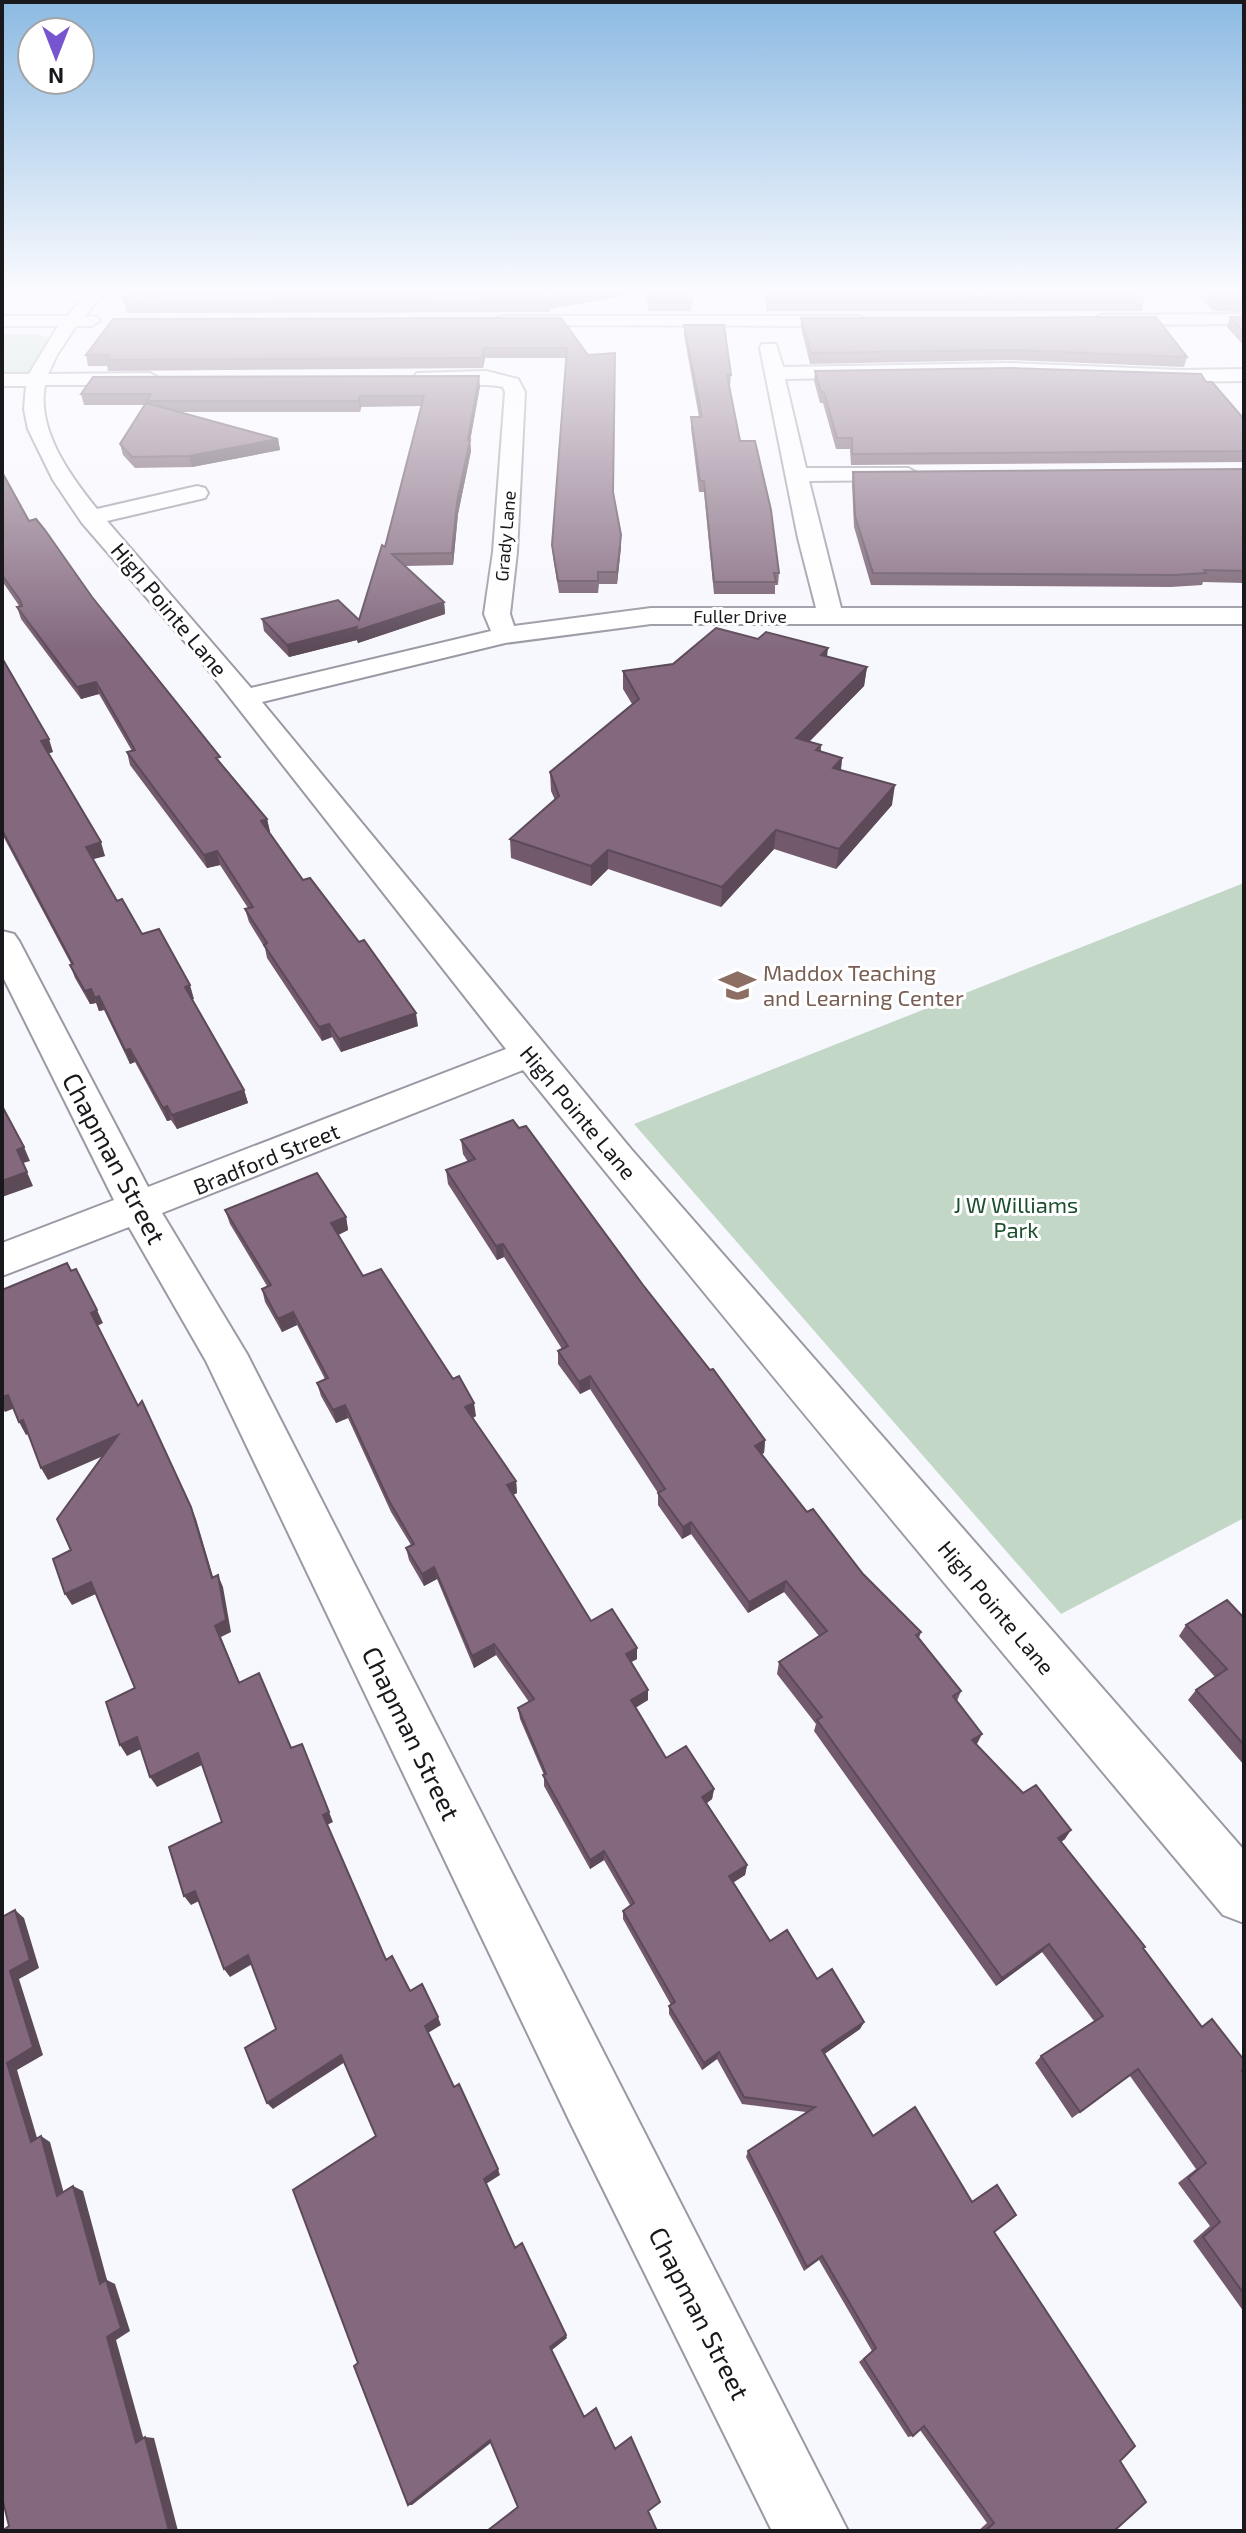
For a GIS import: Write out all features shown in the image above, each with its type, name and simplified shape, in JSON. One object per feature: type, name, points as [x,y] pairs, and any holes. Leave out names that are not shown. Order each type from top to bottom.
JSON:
[{"type":"street","name":"High Pointe Lane","points":[[32,412],[55,464],[90,518],[173,610],[529,1054],[1244,1894]]},
{"type":"street","name":"Grady Lane","points":[[505,635],[497,614],[505,552],[514,412]]},
{"type":"street","points":[[784,412],[831,616]]},
{"type":"street","points":[[797,475],[930,474]]},
{"type":"street","points":[[90,518],[197,493]]},
{"type":"street","name":"Fuller Drive","points":[[245,698],[505,635],[651,616],[1244,616]]},
{"type":"street","name":"Chapman Street","points":[[2,941],[139,1209],[225,1354],[592,2100],[811,2531]]},
{"type":"street","name":"Bradford Street","points":[[2,1260],[529,1054]]},
{"type":"green space","name":"J W Williams Park","points":[[1244,883],[1244,1518],[1061,1614],[634,1124]]},
{"type":"building","points":[[140,412],[180,412],[278,439],[189,456],[132,457],[120,444]]},
{"type":"building","points":[[420,412],[473,412],[457,502],[452,553],[392,554],[444,602],[356,631],[357,627],[287,645],[262,619],[338,600],[359,620],[382,545],[385,547]]},
{"type":"building","points":[[562,412],[614,412],[613,492],[621,535],[617,572],[598,572],[598,581],[558,581],[552,545]]},
{"type":"building","points":[[701,412],[734,412],[740,441],[755,441],[771,510],[779,573],[774,573],[776,582],[714,582],[704,481],[700,481],[691,417],[702,417]]},
{"type":"building","points":[[830,412],[1238,412],[1244,419],[1244,451],[852,454],[852,438],[837,438]]},
{"type":"building","points":[[1244,469],[1244,571],[1204,570],[1206,573],[1174,575],[873,573],[855,516],[853,472]]},
{"type":"building","points":[[2,472],[29,521],[36,519],[45,530],[92,597],[220,757],[216,758],[267,819],[261,821],[303,880],[310,878],[359,942],[364,940],[416,1013],[339,1039],[329,1024],[319,1027],[264,945],[267,943],[245,909],[253,907],[217,851],[204,855],[127,752],[135,750],[96,682],[77,687],[17,607],[22,606],[20,600],[2,575]]},
{"type":"building","points":[[716,628],[758,639],[766,632],[828,648],[821,655],[867,667],[796,738],[821,745],[816,750],[842,758],[833,768],[895,785],[839,849],[776,830],[722,887],[608,850],[591,866],[510,839],[559,796],[550,772],[639,699],[623,671],[673,664]]},
{"type":"building","points":[[2,658],[49,739],[41,741],[101,842],[86,847],[117,901],[122,899],[142,934],[159,929],[190,985],[185,987],[244,1090],[172,1115],[167,1106],[163,1108],[130,1049],[125,1050],[99,996],[95,998],[91,989],[85,991],[70,965],[73,964],[2,830]]},
{"type":"building","points":[[2,1106],[24,1147],[17,1150],[27,1172],[2,1181]]},
{"type":"building","points":[[513,1120],[519,1128],[526,1126],[643,1285],[710,1370],[713,1369],[765,1440],[755,1446],[807,1512],[813,1509],[863,1574],[921,1632],[916,1635],[961,1691],[953,1696],[982,1734],[972,1740],[1023,1793],[1036,1785],[1071,1830],[1058,1838],[1145,1947],[1202,2027],[1212,2019],[1244,2060],[1244,2294],[1203,2237],[1220,2222],[1188,2178],[1206,2163],[1138,2069],[1080,2112],[1041,2056],[1103,2016],[1049,1944],[1002,1978],[817,1720],[822,1717],[779,1662],[827,1631],[786,1581],[749,1602],[691,1522],[683,1527],[658,1493],[665,1489],[590,1376],[579,1382],[558,1351],[568,1346],[503,1244],[496,1246],[446,1170],[475,1159],[461,1140]]},
{"type":"building","points":[[317,1173],[346,1217],[331,1223],[363,1276],[381,1269],[453,1379],[459,1376],[474,1403],[465,1407],[516,1481],[507,1485],[591,1621],[612,1609],[637,1648],[626,1654],[648,1690],[631,1700],[666,1758],[686,1746],[714,1789],[702,1797],[747,1865],[729,1876],[770,1941],[787,1930],[817,1979],[832,1969],[864,2022],[822,2050],[873,2136],[915,2107],[972,2202],[997,2185],[1016,2215],[994,2232],[1135,2446],[1120,2461],[1146,2502],[1114,2531],[985,2531],[994,2523],[924,2426],[913,2436],[864,2359],[876,2348],[822,2256],[807,2267],[748,2151],[815,2107],[744,2097],[719,2052],[704,2063],[669,2006],[675,2002],[623,1911],[634,1903],[604,1851],[590,1860],[543,1775],[546,1774],[518,1708],[534,1699],[494,1644],[472,1656],[434,1567],[422,1574],[406,1548],[414,1544],[388,1499],[345,1405],[333,1410],[317,1383],[328,1378],[293,1312],[278,1319],[262,1289],[271,1285],[225,1210]]},
{"type":"building","points":[[67,1263],[71,1271],[76,1269],[97,1310],[91,1313],[138,1406],[142,1401],[191,1507],[212,1578],[218,1575],[226,1620],[215,1626],[239,1683],[259,1673],[291,1748],[302,1744],[329,1812],[323,1815],[386,1960],[392,1956],[410,1991],[422,1984],[438,2017],[425,2026],[454,2087],[459,2084],[498,2169],[484,2179],[515,2248],[522,2243],[566,2335],[550,2347],[584,2417],[596,2408],[615,2449],[631,2437],[660,2502],[648,2511],[657,2531],[487,2531],[518,2507],[490,2440],[408,2505],[354,2366],[358,2363],[293,2190],[376,2136],[341,2055],[267,2103],[245,2048],[276,2029],[248,1955],[224,1969],[195,1891],[184,1896],[169,1847],[222,1822],[198,1753],[150,1777],[137,1737],[120,1745],[106,1702],[135,1688],[91,1582],[65,1594],[53,1559],[71,1550],[57,1519],[118,1435],[41,1468],[23,1420],[19,1422],[8,1395],[2,1397],[2,1290]]},
{"type":"building","points":[[1227,1600],[1244,1618],[1244,1745],[1196,1690],[1227,1669],[1186,1625]]},
{"type":"building","points":[[15,1910],[30,1960],[10,1971],[33,2047],[7,2063],[31,2142],[41,2136],[57,2196],[73,2186],[100,2284],[106,2280],[121,2328],[107,2337],[136,2443],[145,2437],[169,2531],[2,2531],[9,2526],[2,2497],[2,1917]]},
{"type":"place","name":"Maddox Teaching and Learning Center","points":[[737,985]]}]
